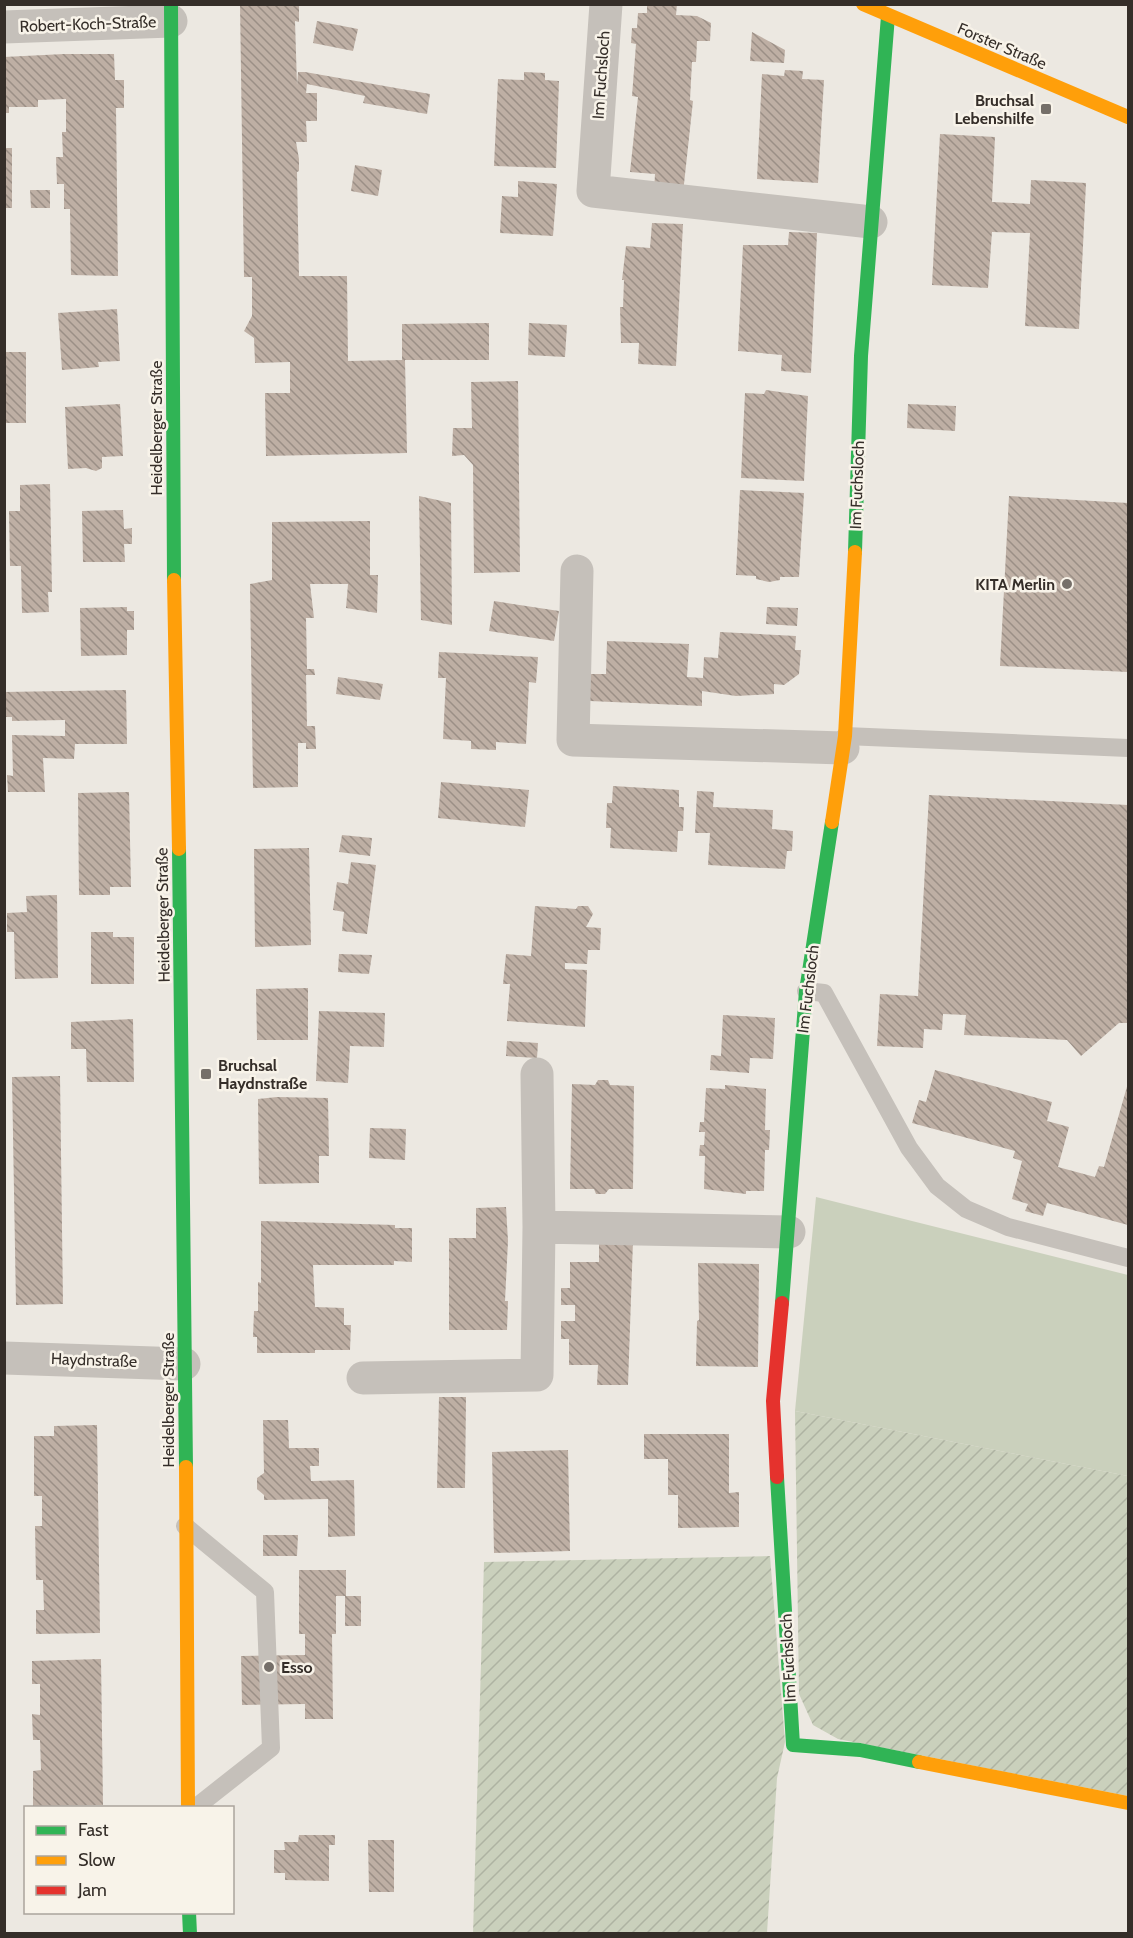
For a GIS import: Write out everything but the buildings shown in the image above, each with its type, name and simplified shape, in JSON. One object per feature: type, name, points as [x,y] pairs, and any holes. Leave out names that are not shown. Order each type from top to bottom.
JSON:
[{"type":"street","name":"Im Fuchsloch","points":[[606,4],[593,191],[871,222]]},
{"type":"street","name":"Forster Straße","points":[[863,4],[1128,117]]},
{"type":"street","name":"Robert-Koch-Straße","points":[[4,27],[171,13]]},
{"type":"street","name":"Heidelberger Straße","points":[[171,13],[188,1806]]},
{"type":"street","name":"Im Fuchsloch","points":[[888,16],[861,356],[853,615],[844,742],[806,991],[789,1232],[773,1401],[793,1745],[860,1750],[1128,1803]]},
{"type":"street","points":[[577,572],[573,740],[844,742]]},
{"type":"street","points":[[363,1378],[537,1375],[539,1227],[537,1074]]},
{"type":"street","points":[[539,1227],[789,1232]]},
{"type":"street","name":"Haydnstraße","points":[[4,1358],[184,1364]]},
{"type":"street","points":[[189,1914],[190,1934]]},
{"type":"lane","points":[[844,742],[1128,748]]},
{"type":"lane","points":[[806,991],[824,993],[909,1148],[937,1186],[966,1209],[1008,1227],[1128,1258]]},
{"type":"lane","points":[[185,1526],[265,1592],[271,1748],[198,1806]]},
{"type":"green space","points":[[816,1197],[1128,1275],[1128,1476],[795,1411]]},
{"type":"green space","points":[[795,1411],[1128,1476],[1128,1796],[838,1739],[813,1725],[799,1694]]},
{"type":"green space","points":[[770,1556],[785,1742],[777,1778],[767,1933],[473,1934],[484,1562]]},
{"type":"traffic: fast","points":[[171,4],[174,580]]},
{"type":"traffic: fast","points":[[855,552],[861,356],[888,16]]},
{"type":"traffic: fast","points":[[782,1303],[806,991],[832,822]]},
{"type":"traffic: fast","points":[[179,849],[186,1467]]},
{"type":"traffic: fast","points":[[777,1477],[793,1745],[860,1750],[919,1762]]},
{"type":"traffic: fast","points":[[189,1914],[190,1934]]},
{"type":"traffic: slow","points":[[863,4],[1128,117]]},
{"type":"traffic: slow","points":[[832,822],[845,736],[855,552]]},
{"type":"traffic: slow","points":[[174,580],[179,849]]},
{"type":"traffic: slow","points":[[186,1467],[188,1806]]},
{"type":"traffic: slow","points":[[919,1762],[1128,1803]]},
{"type":"traffic: jam","points":[[777,1477],[773,1401],[782,1303]]},
{"type":"place","name":"Bruchsal Lebenshilfe","points":[[1046,109]]},
{"type":"place","name":"KITA Merlin","points":[[1067,584]]},
{"type":"place","name":"Bruchsal Haydnstraße","points":[[206,1074]]},
{"type":"place","name":"Esso","points":[[269,1667]]}]
